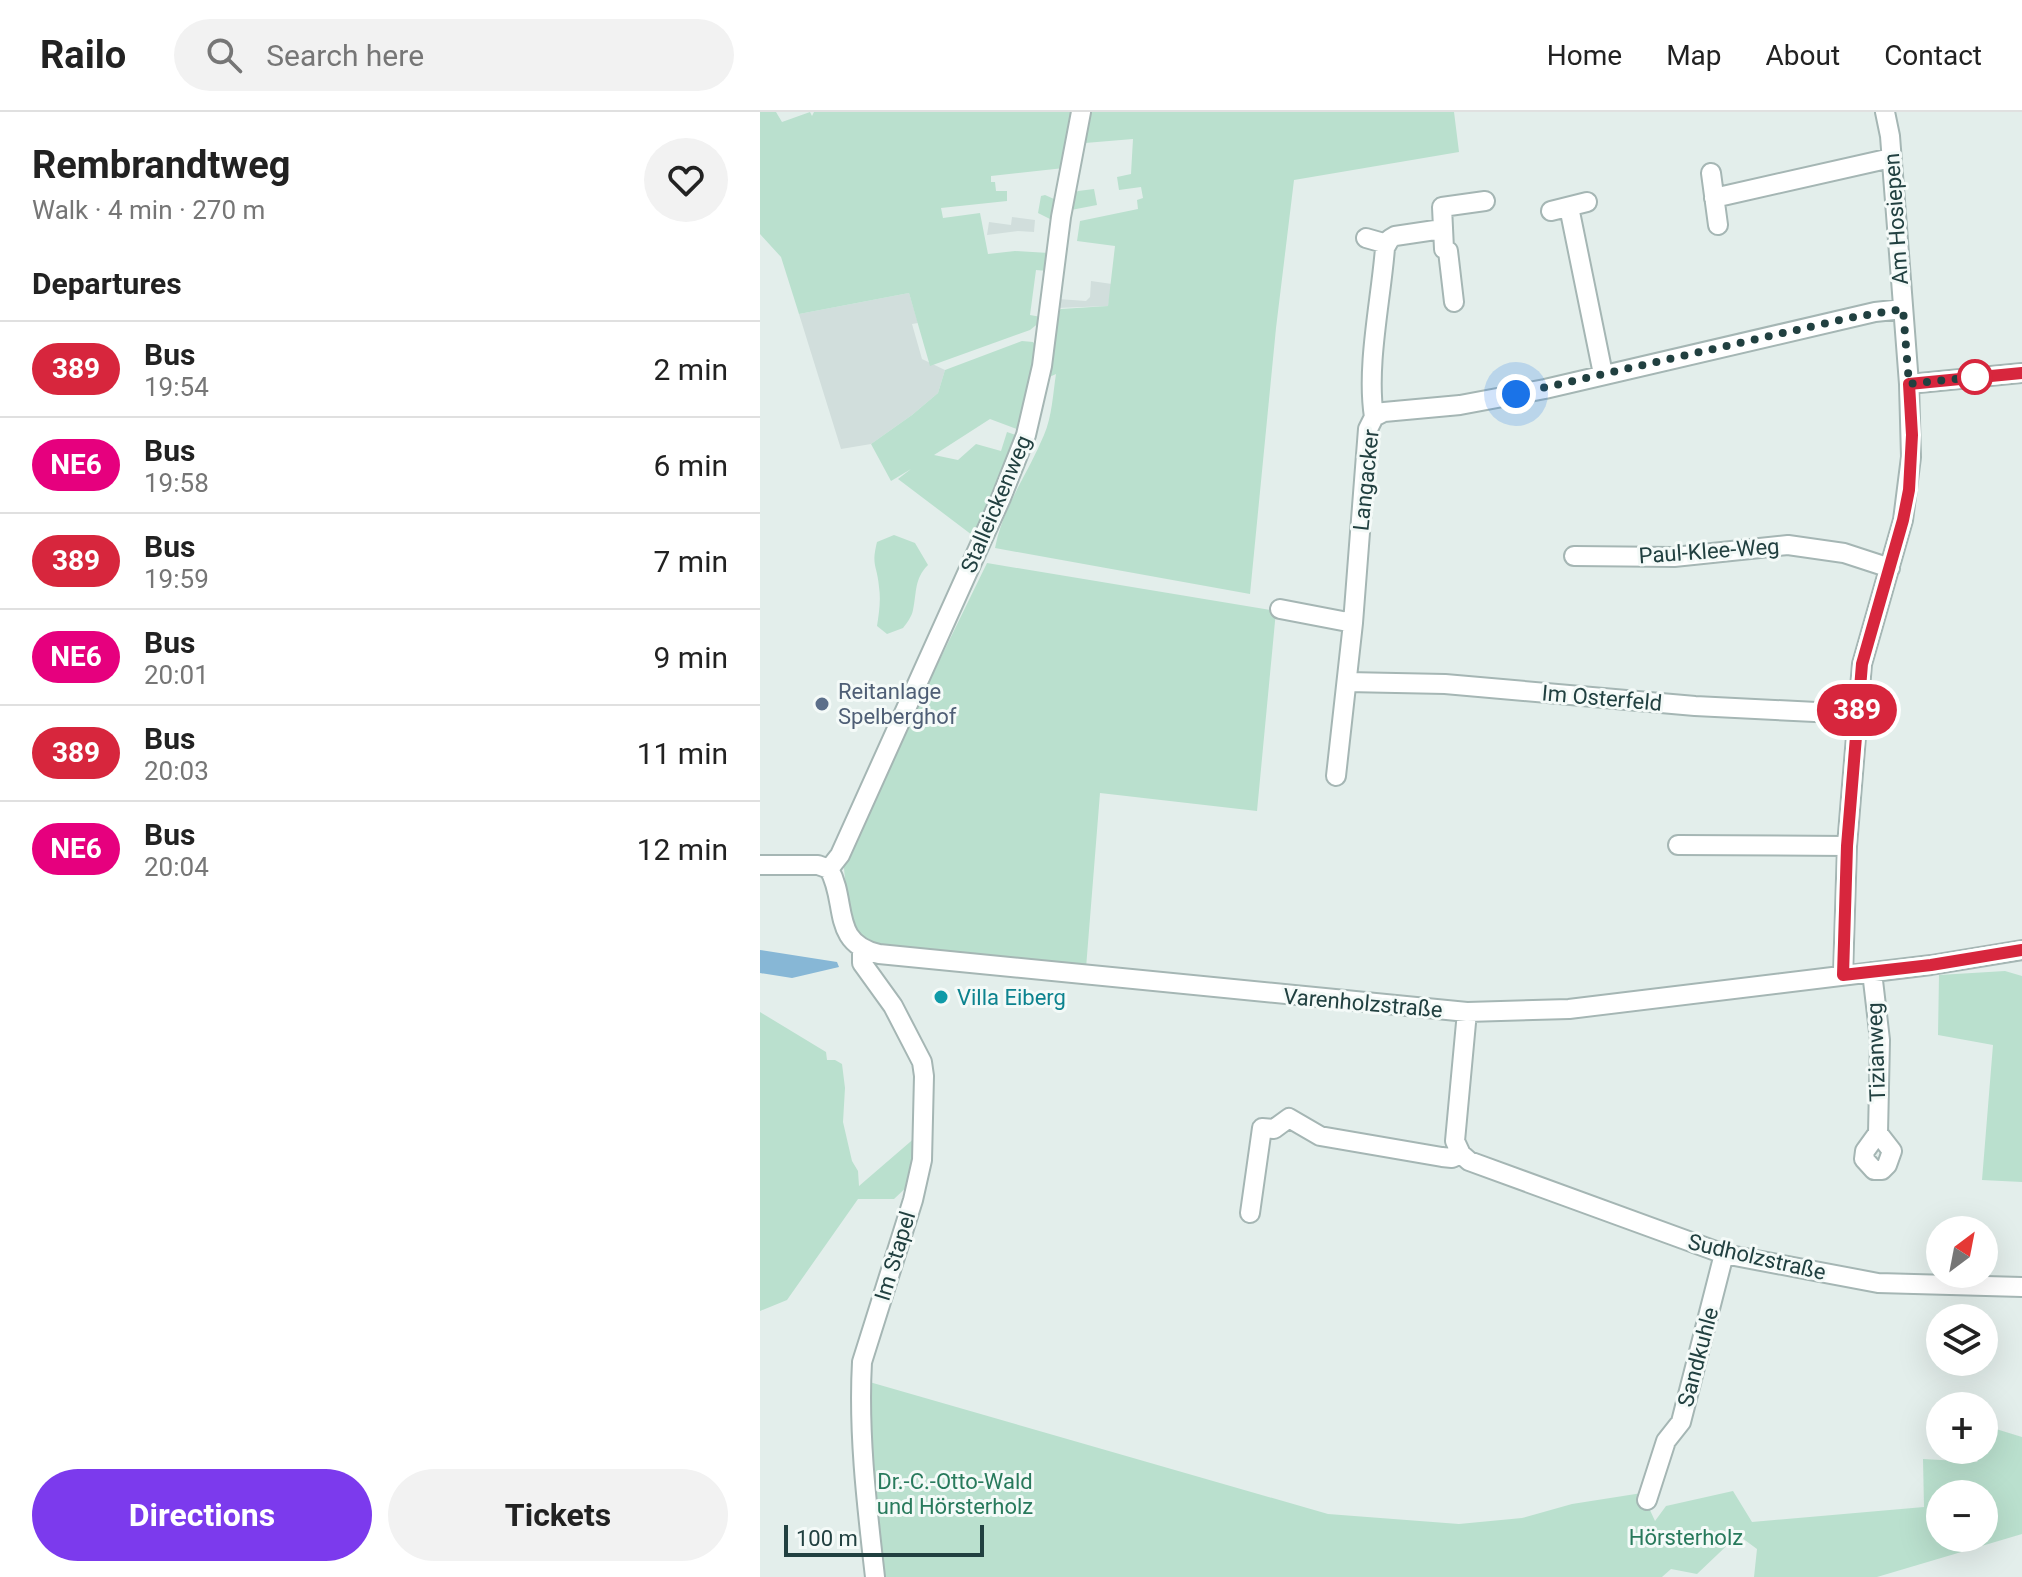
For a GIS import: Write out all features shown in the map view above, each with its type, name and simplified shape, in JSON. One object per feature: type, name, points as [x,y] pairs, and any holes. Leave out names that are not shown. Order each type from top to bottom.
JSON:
[{"type":"street","name":"Stalleickenweg","points":[[829,869],[840,855],[898,728],[1026,435],[1042,366],[1061,217],[1081,112]]},
{"type":"street","name":"Am Hosiepen","points":[[1843,975],[1847,846],[1862,664],[1909,490],[1912,435],[1885,112]]},
{"type":"street","points":[[1714,198],[1891,158]]},
{"type":"street","points":[[1711,173],[1718,225]]},
{"type":"street","points":[[1454,302],[1446,281],[1448,251],[1444,249],[1442,207],[1485,201]]},
{"type":"street","points":[[1569,207],[1603,374]]},
{"type":"street","points":[[1374,417],[1376,328],[1387,244],[1395,236],[1442,229]]},
{"type":"street","points":[[1366,238],[1387,244]]},
{"type":"street","name":"Langacker","points":[[1336,776],[1353,623],[1368,429],[1374,417],[1384,412],[1460,405],[1875,312],[1903,309]]},
{"type":"street","points":[[1909,384],[2022,373]]},
{"type":"street","name":"Paul-Klee-Weg","points":[[1574,556],[1688,556],[1788,545],[1844,553],[1890,568]]},
{"type":"street","points":[[1280,609],[1353,623]]},
{"type":"street","name":"Im Osterfeld","points":[[1347,682],[1445,684],[1695,706],[1856,714]]},
{"type":"street","points":[[1678,845],[1847,846]]},
{"type":"street","points":[[760,865],[818,865],[829,869],[851,940],[862,950]]},
{"type":"street","name":"Varenholzstraße","points":[[862,950],[1074,975],[1467,1012],[1558,1010],[1872,972],[2022,950]]},
{"type":"street","name":"Im Stapel","points":[[862,950],[862,963],[893,1006],[922,1062],[924,1076],[922,1160],[913,1200],[862,1362],[865,1466],[875,1577]]},
{"type":"street","name":"Tizianweg","points":[[1872,972],[1880,1040],[1878,1133]]},
{"type":"street","points":[[1461,1154],[1455,1141],[1467,1012]]},
{"type":"street","name":"Sudholzstraße","points":[[1250,1213],[1262,1128],[1274,1129],[1289,1118],[1320,1136],[1442,1157],[1452,1158],[1461,1154],[1469,1161],[1724,1254],[1878,1283],[2022,1287]]},
{"type":"street","name":"Sandkuhle","points":[[1647,1500],[1666,1441],[1681,1422],[1724,1254]]},
{"type":"shaded area","points":[[1012,217],[1035,220],[1034,232],[987,235],[989,222],[1011,225]]},
{"type":"shaded area","points":[[1091,281],[1112,284],[1108,306],[1057,308],[1058,299],[1086,301],[1090,297]]},
{"type":"shaded area","points":[[909,293],[918,323],[912,324],[922,359],[945,370],[938,393],[871,444],[841,449],[799,314]]},
{"type":"green space","points":[[760,112],[776,112],[782,122],[810,112],[812,116],[814,112],[1073,112],[1064,168],[991,176],[996,191],[1007,191],[1007,201],[941,208],[943,218],[980,213],[988,254],[1015,251],[1049,253],[1048,271],[1036,270],[1030,315],[1041,317],[1040,322],[1030,330],[930,366],[909,293],[799,314],[781,257],[760,234]]},
{"type":"green space","points":[[1090,112],[1454,112],[1459,152],[1294,180],[1250,594],[995,548],[1004,518],[1049,421],[1056,374],[1045,379],[1053,313],[1061,309],[1108,306],[1115,246],[1077,241],[1080,221],[1138,209],[1137,200],[1143,198],[1141,187],[1119,190],[1117,177],[1131,174],[1133,139],[1085,143]]},
{"type":"green space","points":[[1094,189],[1097,205],[1071,210],[1073,194]]},
{"type":"green space","points":[[1041,196],[1054,199],[1050,219],[1038,213]]},
{"type":"green space","points":[[1022,341],[1033,342],[1038,349],[1022,431],[990,419],[934,455],[958,460],[976,444],[1001,451],[1007,432],[1019,436],[976,538],[898,479],[911,469],[891,481],[871,444],[938,393],[945,370]]},
{"type":"green space","points":[[894,535],[915,543],[928,565],[918,581],[909,619],[903,628],[887,634],[877,626],[880,597],[874,556],[877,542]]},
{"type":"green space","points":[[987,563],[1276,611],[1257,811],[1100,793],[1086,968],[874,948],[858,935],[847,900],[843,858]]},
{"type":"green space","points":[[2005,971],[2022,976],[2022,1182],[1982,1180],[1993,1045],[1938,1035],[1939,975]]},
{"type":"green space","points":[[760,1012],[826,1052],[827,1060],[842,1064],[845,1088],[843,1122],[852,1161],[858,1171],[859,1186],[917,1136],[913,1181],[894,1199],[858,1199],[787,1300],[760,1311]]},
{"type":"green space","name":"Dr.-C.-Otto-Wald und Hörsterholz","points":[[866,1381],[1328,1514],[1459,1524],[1522,1518],[1572,1504],[1642,1493],[1655,1521],[1666,1506],[1733,1491],[1752,1522],[1924,1507],[1923,1459],[1926,1459],[1926,1464],[1998,1464],[1998,1430],[2022,1437],[2022,1534],[1998,1541],[1998,1480],[1926,1480],[1926,1552],[1961,1552],[1877,1577],[1754,1577],[1757,1549],[1738,1535],[1697,1574],[1671,1569],[1662,1577],[880,1577]]},
{"type":"water","points":[[760,950],[837,962],[839,967],[792,978],[760,973]]},
{"type":"bus line","name":"389","points":[[2022,373],[1909,384],[1912,435],[1909,490],[1862,664],[1856,714],[1847,846],[1843,975],[2022,950]]},
{"type":"place","name":"Reitanlage Spelberghof","points":[[822,704]]},
{"type":"place","name":"Villa Eiberg","points":[[941,997]]},
{"type":"route","points":[[1516,394],[1875,312],[1903,309],[1909,384],[1975,377]]},
{"type":"park label","name":"Hörsterholz","points":[[1686,1537]]}]
